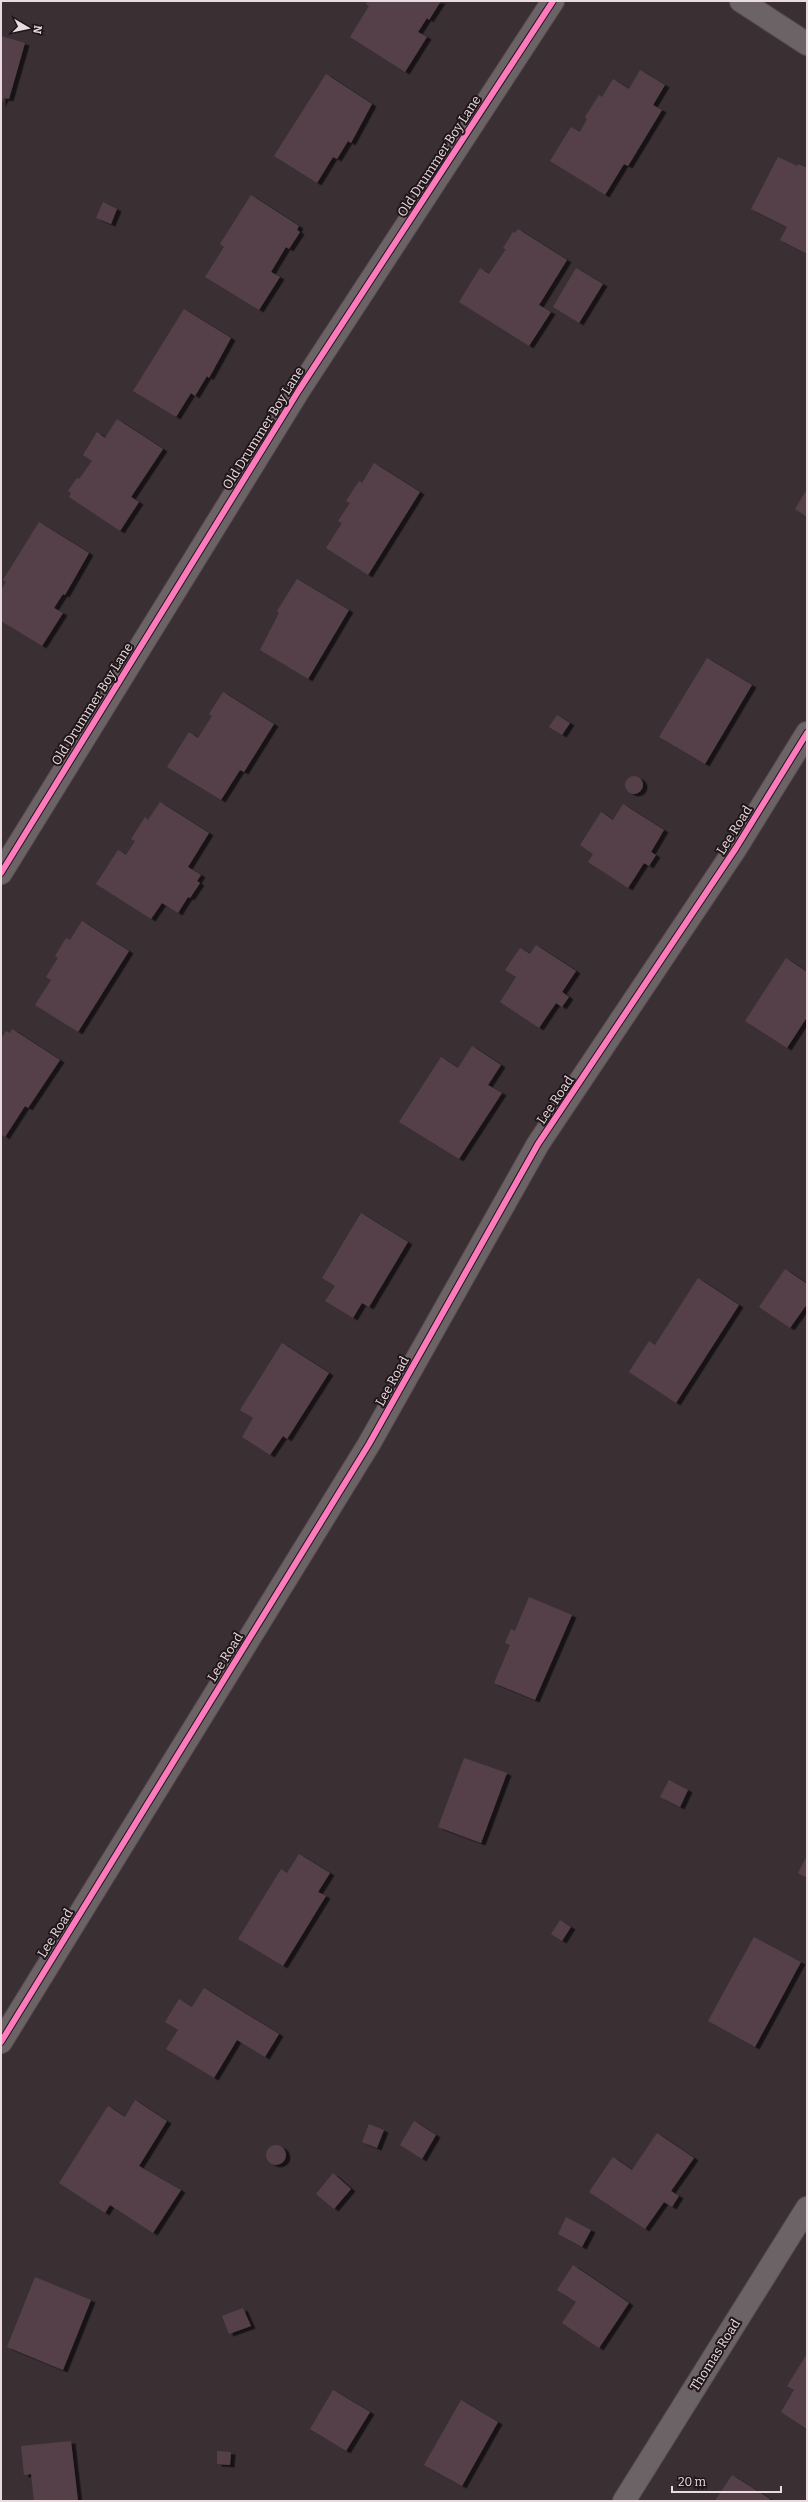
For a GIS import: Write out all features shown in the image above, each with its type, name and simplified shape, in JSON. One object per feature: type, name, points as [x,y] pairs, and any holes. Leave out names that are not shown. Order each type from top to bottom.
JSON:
[{"type":"street","name":"Old Drummer Boy Lane","points":[[1,873],[299,390],[553,1]]},
{"type":"street","points":[[741,1],[807,44]]},
{"type":"street","name":"Lee Road","points":[[1,2042],[369,1444],[538,1144],[736,848],[807,733]]},
{"type":"street","name":"Thomas Road","points":[[624,2501],[807,2208]]},
{"type":"building","points":[[368,1],[441,1],[429,20],[427,18],[418,32],[427,37],[405,72],[350,37],[369,6],[366,4]]},
{"type":"building","points":[[1,36],[25,43],[9,99],[4,98],[1,105]]},
{"type":"building","points":[[640,70],[665,85],[653,105],[662,110],[628,166],[624,164],[605,195],[550,161],[571,127],[580,132],[587,119],[585,117],[599,95],[602,97],[613,79],[629,89]]},
{"type":"building","points":[[326,74],[372,104],[351,143],[348,141],[337,159],[333,157],[317,183],[274,156]]},
{"type":"building","points":[[778,157],[797,166],[798,164],[807,168],[807,254],[780,240],[787,227],[751,209]]},
{"type":"building","points":[[251,195],[299,226],[297,230],[300,232],[289,249],[286,247],[271,272],[280,277],[259,310],[205,277],[224,247],[220,244]]},
{"type":"building","points":[[103,202],[117,209],[111,224],[96,218]]},
{"type":"building","points":[[518,229],[567,260],[539,305],[551,312],[529,346],[459,302],[480,268],[489,274],[506,249],[503,248],[513,232],[515,233]]},
{"type":"building","points":[[576,268],[603,284],[579,323],[553,307]]},
{"type":"building","points":[[184,309],[231,338],[209,378],[207,376],[195,396],[191,393],[176,417],[133,391]]},
{"type":"building","points":[[117,419],[163,449],[131,497],[139,502],[120,531],[69,497],[71,493],[68,491],[92,461],[83,455],[97,432],[105,438]]},
{"type":"building","points":[[374,463],[420,492],[368,575],[326,548],[342,523],[338,521],[350,503],[346,501],[359,481],[362,483]]},
{"type":"building","points":[[807,489],[807,517],[795,509]]},
{"type":"building","points":[[39,522],[89,553],[65,595],[63,594],[54,608],[63,613],[42,646],[1,621],[1,590],[6,582],[3,580]]},
{"type":"building","points":[[297,579],[349,610],[308,679],[260,650],[279,613],[277,611]]},
{"type":"building","points":[[707,658],[752,685],[705,764],[659,737]]},
{"type":"building","points":[[223,692],[274,724],[244,772],[240,770],[221,800],[167,767],[189,732],[198,738],[212,716],[209,714]]},
{"type":"building","points":[[557,715],[570,723],[562,735],[549,727]]},
{"type":"building","points":[[634,776],[640,779],[643,785],[640,791],[634,794],[628,791],[625,785],[628,779]]},
{"type":"building","points":[[160,802],[209,833],[188,867],[201,875],[197,881],[200,883],[190,898],[188,897],[178,913],[162,903],[151,919],[96,884],[118,850],[126,855],[135,841],[131,839],[145,817],[148,820]]},
{"type":"building","points":[[623,804],[664,830],[651,852],[656,855],[649,866],[644,863],[628,888],[588,862],[593,854],[580,845],[601,812],[613,820]]},
{"type":"building","points":[[82,921],[129,951],[78,1032],[35,1005],[51,980],[46,977],[58,958],[55,956],[66,938],[70,940]]},
{"type":"building","points":[[536,945],[576,971],[562,992],[569,997],[562,1007],[556,1003],[539,1028],[500,1002],[516,977],[505,970],[520,948],[530,954]]},
{"type":"building","points":[[786,958],[807,972],[807,1017],[787,1048],[745,1021]]},
{"type":"building","points":[[12,1029],[60,1060],[28,1108],[25,1106],[5,1137],[1,1134],[1,1039],[6,1031],[10,1033]]},
{"type":"building","points":[[472,1046],[501,1065],[488,1085],[502,1093],[459,1159],[399,1122],[441,1057],[458,1068]]},
{"type":"building","points":[[361,1213],[408,1242],[369,1307],[362,1303],[353,1318],[325,1301],[335,1286],[322,1278]]},
{"type":"building","points":[[785,1269],[807,1284],[807,1304],[790,1328],[759,1307]]},
{"type":"building","points":[[698,1278],[739,1305],[676,1403],[629,1372],[649,1341],[655,1345]]},
{"type":"building","points":[[282,1343],[329,1373],[287,1439],[283,1436],[270,1455],[242,1437],[253,1418],[240,1410]]},
{"type":"building","points":[[529,1597],[572,1615],[535,1700],[494,1683],[510,1645],[505,1643],[511,1629],[515,1631]]},
{"type":"building","points":[[464,1758],[507,1773],[481,1843],[438,1827]]},
{"type":"building","points":[[669,1780],[688,1790],[680,1807],[660,1797]]},
{"type":"building","points":[[299,1854],[330,1873],[318,1892],[326,1896],[283,1966],[238,1939],[281,1869],[287,1873]]},
{"type":"building","points":[[807,1856],[807,1878],[798,1873]]},
{"type":"building","points":[[560,1920],[571,1927],[562,1941],[551,1934]]},
{"type":"building","points":[[754,1937],[801,1962],[755,2047],[708,2021]]},
{"type":"building","points":[[204,1988],[279,2034],[265,2057],[237,2040],[214,2078],[166,2049],[178,2030],[165,2022],[179,1999],[192,2007]]},
{"type":"building","points":[[135,2100],[167,2121],[139,2166],[181,2190],[153,2233],[110,2205],[105,2213],[59,2183],[108,2106],[125,2117]]},
{"type":"building","points":[[414,2121],[436,2135],[422,2159],[400,2145]]},
{"type":"building","points":[[369,2124],[384,2130],[377,2148],[362,2142]]},
{"type":"building","points":[[657,2133],[694,2158],[671,2191],[679,2196],[672,2207],[664,2202],[645,2229],[589,2192],[613,2157],[632,2170]]},
{"type":"building","points":[[276,2145],[283,2148],[286,2155],[283,2162],[276,2165],[269,2162],[266,2155],[269,2148]]},
{"type":"building","points":[[333,2173],[351,2189],[334,2209],[316,2194]]},
{"type":"building","points":[[566,2217],[591,2230],[582,2247],[558,2234]]},
{"type":"building","points":[[573,2265],[629,2303],[599,2348],[562,2323],[576,2302],[557,2290]]},
{"type":"building","points":[[35,2277],[91,2300],[63,2370],[7,2347]]},
{"type":"building","points":[[243,2308],[251,2326],[229,2334],[222,2316]]},
{"type":"building","points":[[807,2354],[807,2429],[781,2412],[794,2390],[787,2386]]},
{"type":"building","points":[[333,2390],[370,2412],[346,2451],[310,2429]]},
{"type":"building","points":[[461,2400],[498,2422],[462,2486],[424,2465]]},
{"type":"building","points":[[71,2441],[78,2501],[34,2501],[31,2474],[24,2475],[21,2446]]},
{"type":"building","points":[[217,2451],[231,2452],[230,2465],[217,2464]]},
{"type":"building","points":[[732,2475],[770,2499],[769,2501],[715,2501]]},
{"type":"cycle path","points":[[1,873],[299,390],[553,1]]},
{"type":"cycle path","points":[[1,2042],[369,1444],[538,1144],[736,848],[807,733]]}]
